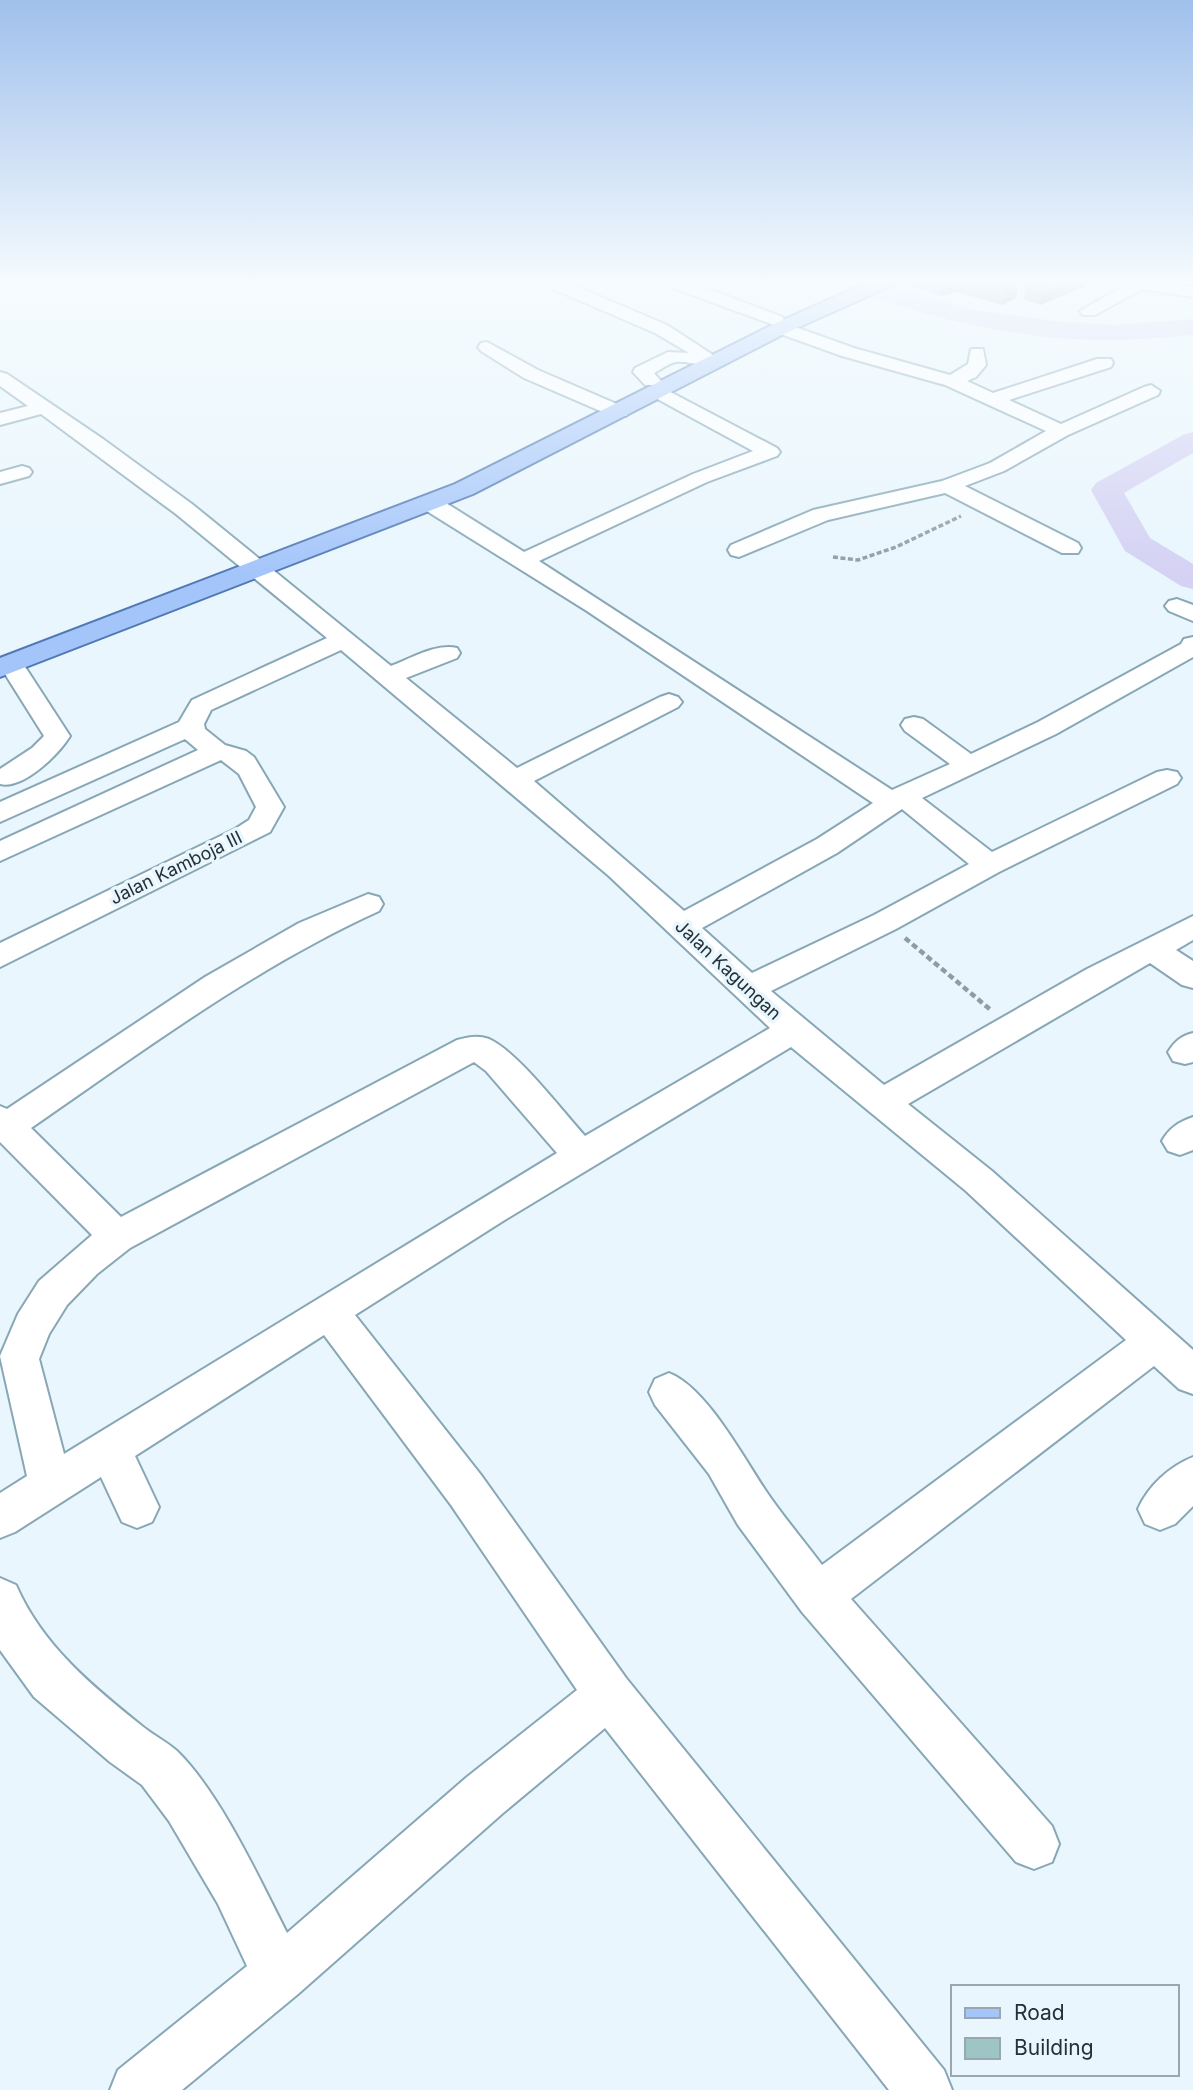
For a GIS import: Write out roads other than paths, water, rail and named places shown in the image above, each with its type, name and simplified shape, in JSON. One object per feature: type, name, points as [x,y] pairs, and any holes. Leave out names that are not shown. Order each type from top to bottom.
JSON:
[{"type":"main road","points":[[656,387],[667,380]]},
{"type":"main road","points":[[4,661],[253,565],[434,489],[671,380]]},
{"type":"main road","points":[[253,565],[430,503],[485,479],[611,409]]},
{"type":"street","name":"Jalan Kagungan","points":[[2,380],[162,492],[515,780],[681,926],[793,1030],[979,1181],[1193,1376]]},
{"type":"street","points":[[544,380],[611,409]]},
{"type":"street","points":[[947,380],[1060,431]]},
{"type":"street","points":[[989,400],[1053,380]]},
{"type":"street","points":[[522,561],[700,478],[769,452],[656,387]]},
{"type":"street","points":[[739,550],[821,515],[948,486],[997,467],[1060,431],[1151,391]]},
{"type":"street","points":[[0,419],[43,408]]},
{"type":"street","points":[[0,478],[22,472]]},
{"type":"street","points":[[948,486],[1070,548]]},
{"type":"street","points":[[430,503],[897,800],[989,865]]},
{"type":"street","points":[[217,752],[192,732],[191,726],[201,705],[344,640]]},
{"type":"street","points":[[681,926],[827,846],[897,800],[1047,728],[1192,647]]},
{"type":"street","points":[[388,676],[448,653]]},
{"type":"street","points":[[4,661],[57,736],[42,754],[6,777]]},
{"type":"street","points":[[515,780],[669,702]]},
{"type":"street","points":[[914,725],[969,765]]},
{"type":"street","points":[[0,813],[191,726]]},
{"type":"street","points":[[0,852],[217,752]]},
{"type":"street","name":"Jalan Kamboja III","points":[[0,956],[260,826],[270,807],[251,771],[236,755],[217,752]]},
{"type":"street","points":[[749,988],[885,922],[989,865],[1167,778]]},
{"type":"street","points":[[117,1237],[4,1123],[216,985],[310,930],[368,904]]},
{"type":"street","points":[[883,1102],[1098,977],[1154,950],[1193,927]]},
{"type":"street","points":[[1154,950],[1193,977]]},
{"type":"street","points":[[0,1517],[581,1156],[793,1030]]},
{"type":"street","points":[[50,1484],[19,1359],[32,1326],[53,1293],[84,1263],[117,1237],[469,1049],[480,1049],[498,1062],[581,1156]]},
{"type":"street","points":[[329,1312],[466,1490],[609,1695],[924,2090]]},
{"type":"street","points":[[818,1596],[1154,1342]]},
{"type":"street","points":[[669,1392],[724,1460],[753,1510],[818,1596],[1034,1843]]},
{"type":"street","points":[[109,1448],[137,1507]]},
{"type":"street","points":[[1160,1509],[1193,1477]]},
{"type":"street","points":[[0,1601],[10,1625],[51,1680],[127,1745],[159,1768],[187,1803],[236,1886],[279,1975]]},
{"type":"street","points":[[138,2090],[279,1975],[485,1795],[609,1695]]},
{"type":"waterway","points":[[1193,441],[1107,490],[1137,544],[1193,579]]}]
